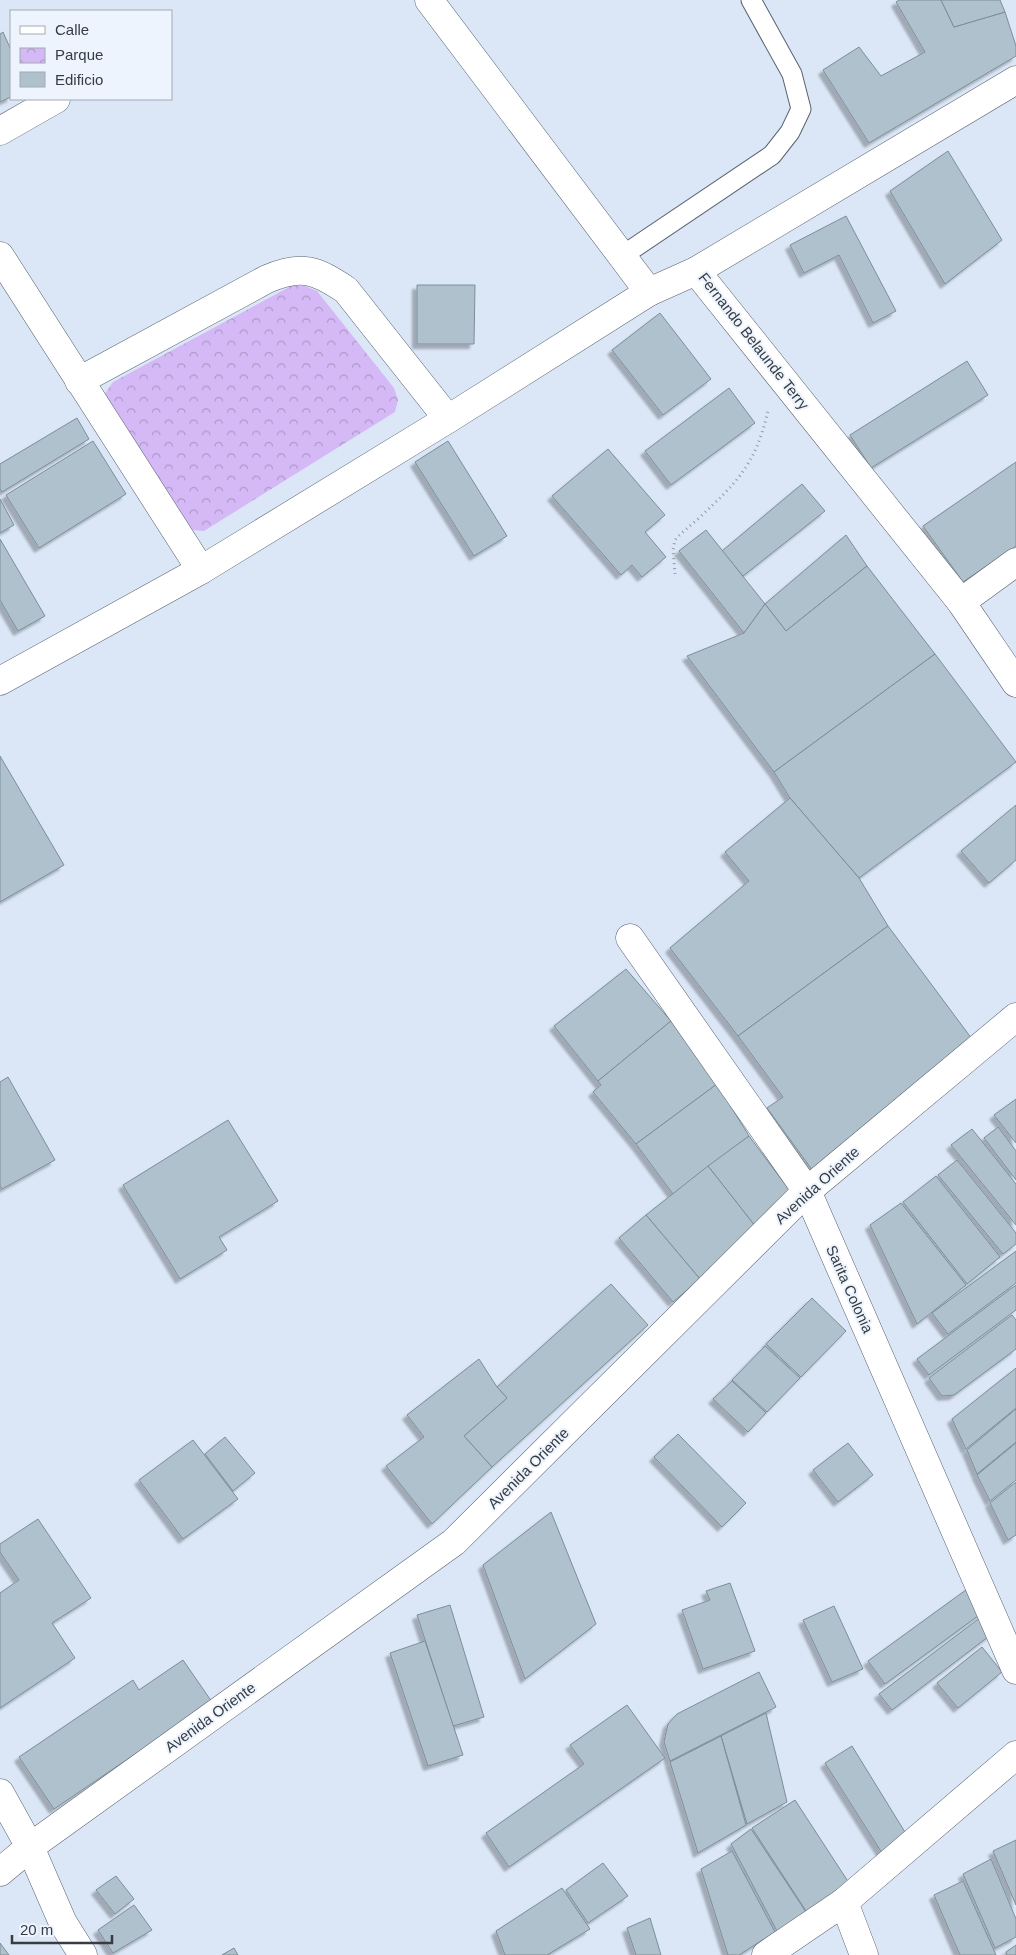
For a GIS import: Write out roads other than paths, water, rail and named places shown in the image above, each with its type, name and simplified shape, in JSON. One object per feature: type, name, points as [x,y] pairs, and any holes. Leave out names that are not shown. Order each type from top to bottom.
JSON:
[{"type":"street","points":[[429,0],[649,292]]},
{"type":"street","name":"Fernando Belaunde Terry","points":[[1016,80],[696,271],[961,602],[1016,683]]},
{"type":"street","points":[[0,130],[54,100]]},
{"type":"street","points":[[0,256],[200,570]]},
{"type":"street","points":[[79,381],[267,279],[284,272],[300,270],[329,279],[346,290],[448,419]]},
{"type":"street","points":[[0,681],[200,570],[448,419],[649,292],[696,271]]},
{"type":"street","points":[[961,602],[1016,562]]},
{"type":"street","name":"Sarita Colonia","points":[[630,938],[807,1191],[1016,1670]]},
{"type":"street","name":"Avenida Oriente","points":[[0,1872],[30,1847],[454,1542],[807,1191],[1016,1017]]},
{"type":"street","points":[[766,1955],[844,1902],[1016,1755]]},
{"type":"street","points":[[0,1793],[30,1847],[63,1924],[83,1955]]},
{"type":"street","points":[[844,1902],[864,1955]]},
{"type":"lane","points":[[622,256],[772,155],[790,132],[801,109],[792,74],[751,0]]}]
